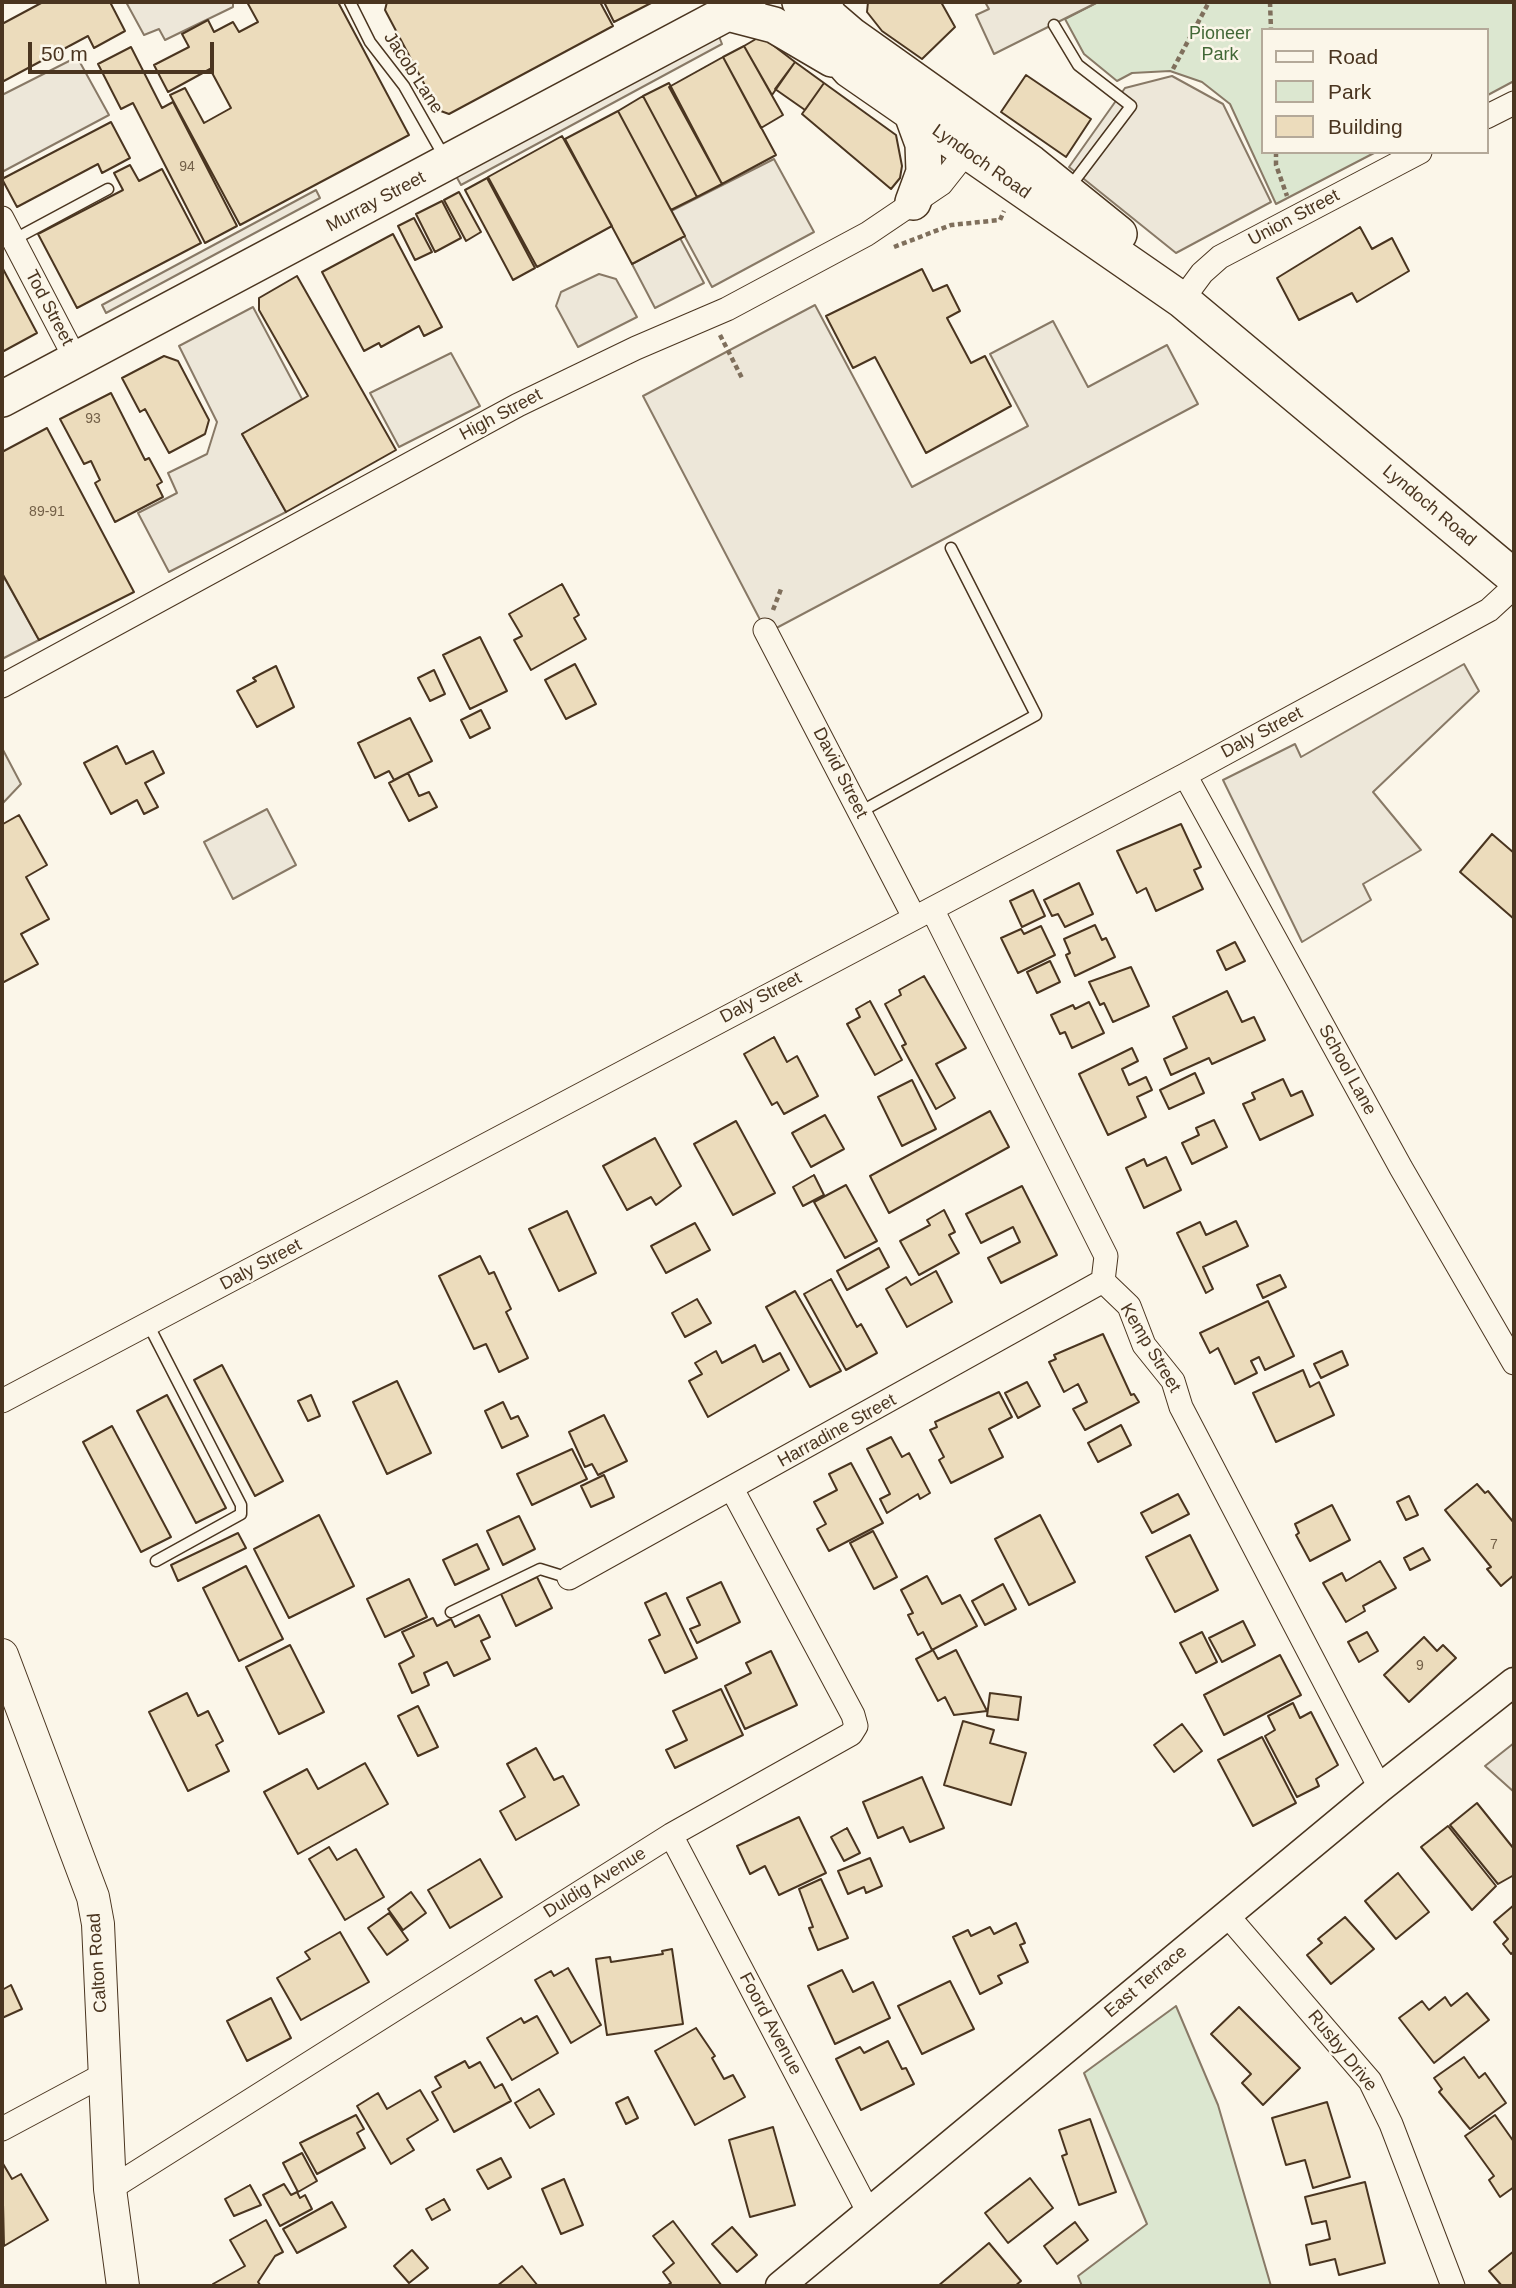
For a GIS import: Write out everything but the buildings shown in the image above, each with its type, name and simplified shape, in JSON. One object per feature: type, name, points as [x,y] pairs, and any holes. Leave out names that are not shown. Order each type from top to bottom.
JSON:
[{"type":"main road","name":"Lyndoch Road","points":[[800,2],[825,42],[850,70],[912,114],[976,141],[1068,191],[1128,242],[1182,300]]},
{"type":"main road","name":"Lyndoch Road","points":[[820,2],[830,17],[850,18],[976,141],[1182,300],[1514,577]]},
{"type":"main road","name":"Murray Street","points":[[2,399],[738,7]]},
{"type":"main road","points":[[738,7],[850,70]]},
{"type":"main road","points":[[912,114],[923,144],[924,172],[913,202]]},
{"type":"main road","name":"Calton Road","points":[[2,1655],[93,1897],[98,1924],[110,2189],[123,2286]]},
{"type":"street","points":[[1488,116],[1514,103]]},
{"type":"street","name":"High Street","points":[[2,686],[518,405],[636,348],[727,309],[867,234],[941,184],[976,141]]},
{"type":"street","name":"Union Street","points":[[1182,300],[1202,273],[1220,257],[1416,154]]},
{"type":"street","name":"Tod Street","points":[[2,218],[76,360]]},
{"type":"street","name":"Daly Street","points":[[2,1401],[1185,775],[1489,610],[1514,587]]},
{"type":"street","name":"David Street","points":[[765,630],[860,812],[923,913]]},
{"type":"street","name":"School Lane","points":[[1185,775],[1401,1168],[1514,1363]]},
{"type":"street","points":[[923,913],[1106,1256],[1104,1282]]},
{"type":"street","name":"Harradine Street","points":[[569,1578],[1104,1282]]},
{"type":"street","name":"Kemp Street","points":[[1104,1282],[1129,1306],[1144,1345],[1173,1381],[1181,1407],[1380,1788]]},
{"type":"street","name":"Duldig Avenue","points":[[110,2189],[671,1835],[841,1741],[856,1726],[853,1715],[733,1489]]},
{"type":"street","name":"East Terrace","points":[[780,2286],[1380,1788],[1514,1682]]},
{"type":"street","name":"Foord Avenue","points":[[671,1835],[869,2213]]},
{"type":"street","name":"Rusby Drive","points":[[1227,1914],[1370,2081],[1391,2124],[1453,2286]]},
{"type":"street","points":[[2,2129],[103,2075]]},
{"type":"lane","name":"Jacob Lane","points":[[350,2],[370,41],[404,86],[448,163]]},
{"type":"lane","points":[[1054,25],[1078,65],[1131,106],[1068,191]]},
{"type":"lane","points":[[13,240],[108,189]]},
{"type":"lane","points":[[860,812],[1036,715],[951,548]]},
{"type":"lane","points":[[148,1324],[241,1505],[241,1514],[156,1561]]},
{"type":"lane","points":[[451,1612],[540,1569],[569,1578]]},
{"type":"path","points":[[1173,69],[1209,2]]},
{"type":"path","points":[[1270,2],[1271,28]]},
{"type":"path","points":[[1276,154],[1287,196]]},
{"type":"path","points":[[884,252],[910,239],[951,225],[1000,220]]},
{"type":"path","points":[[732,330],[719,336],[743,380]]},
{"type":"green space","name":"Pioneer Park","points":[[1098,2],[1514,2],[1514,81],[1488,95],[1488,28],[1260,28],[1260,154],[1372,154],[1276,204],[1230,104],[1202,82],[1170,71],[1132,73],[1117,81],[1084,54],[1065,19]]},
{"type":"green space","points":[[1176,2006],[1218,2105],[1271,2286],[1082,2286],[1078,2276],[1147,2224],[1084,2073]]},
{"type":"shaded area","points":[[126,2],[233,2],[233,7],[165,40],[159,29],[144,35]]},
{"type":"shaded area","points":[[985,2],[1098,2],[994,54],[976,15],[989,9]]},
{"type":"shaded area","points":[[718,34],[722,44],[461,185],[455,174]]},
{"type":"shaded area","points":[[77,57],[109,115],[2,172],[2,95]]},
{"type":"shaded area","points":[[1172,76],[1223,104],[1271,202],[1176,253],[1069,167],[1125,88]]},
{"type":"shaded area","points":[[774,159],[814,232],[712,287],[671,211]]},
{"type":"shaded area","points":[[316,190],[320,198],[106,313],[102,305]]},
{"type":"shaded area","points":[[680,238],[704,283],[655,308],[632,264]]},
{"type":"shaded area","points":[[599,274],[616,279],[637,317],[578,347],[556,306],[561,292]]},
{"type":"shaded area","points":[[815,305],[912,487],[1028,426],[990,354],[1053,321],[1088,387],[1167,345],[1198,404],[767,633],[643,396]]},
{"type":"shaded area","points":[[253,307],[302,399],[242,434],[286,512],[169,572],[138,513],[177,493],[168,473],[207,454],[217,422],[179,346]]},
{"type":"shaded area","points":[[451,353],[480,406],[399,447],[370,393]]},
{"type":"shaded area","points":[[5,579],[39,640],[2,659],[2,581]]},
{"type":"shaded area","points":[[1464,664],[1479,691],[1373,792],[1421,850],[1363,884],[1371,900],[1302,942],[1223,780],[1295,744],[1301,757]]},
{"type":"shaded area","points":[[2,748],[21,784],[2,804]]},
{"type":"shaded area","points":[[267,809],[296,865],[233,899],[204,842]]},
{"type":"shaded area","points":[[1514,1743],[1514,1792],[1485,1766]]}]
